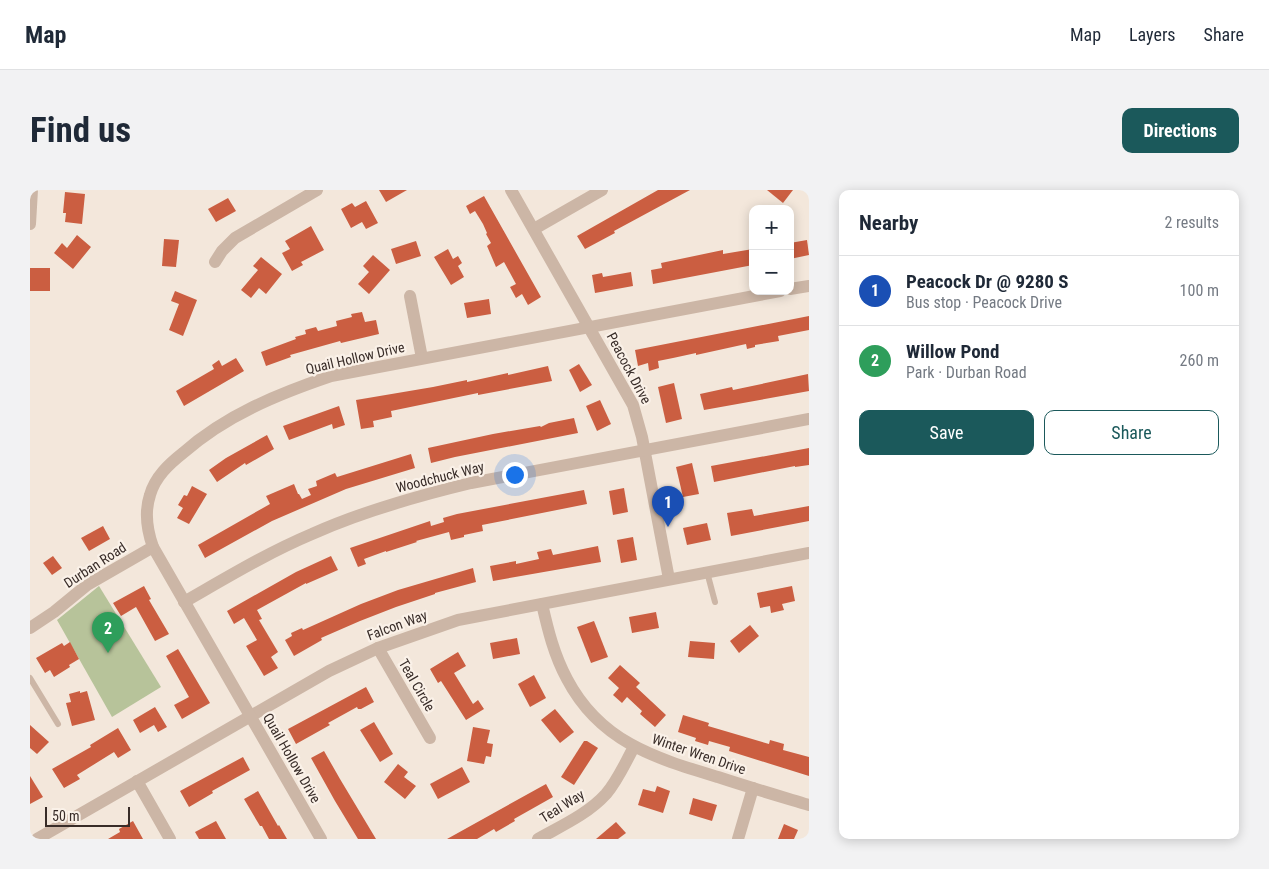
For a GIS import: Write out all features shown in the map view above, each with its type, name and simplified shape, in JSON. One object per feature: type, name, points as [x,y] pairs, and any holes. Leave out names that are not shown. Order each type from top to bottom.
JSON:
[{"type":"street","points":[[30,224],[32,190]]},
{"type":"street","points":[[215,262],[222,251],[235,238],[317,190]]},
{"type":"street","name":"Peacock Drive","points":[[512,190],[633,405],[639,421],[669,579]]},
{"type":"street","points":[[534,229],[602,190]]},
{"type":"street","points":[[794,288],[809,286]]},
{"type":"street","name":"Quail Hollow Drive","points":[[321,839],[153,547],[147,530],[146,512],[150,494],[159,477],[172,462],[213,429],[270,398],[331,376],[759,295]]},
{"type":"street","points":[[410,296],[422,358]]},
{"type":"street","name":"Woodchuck Way","points":[[184,602],[242,568],[312,533],[389,505],[429,493],[471,483],[809,419]]},
{"type":"street","name":"Durban Road","points":[[30,628],[54,612],[87,585],[153,547]]},
{"type":"street","name":"Falcon Way","points":[[36,839],[329,671],[378,648],[458,620],[809,552]]},
{"type":"street","name":"Winter Wren Drive","points":[[542,604],[557,660],[567,680],[579,699],[607,729],[634,747],[652,756],[809,805]]},
{"type":"street","name":"Teal Circle","points":[[378,648],[430,738]]},
{"type":"street","name":"Teal Way","points":[[538,839],[576,817],[597,802],[614,783],[634,747]]},
{"type":"street","points":[[136,781],[170,839]]},
{"type":"street","points":[[738,839],[753,788]]},
{"type":"lane","points":[[707,572],[714,602]]},
{"type":"lane","points":[[30,678],[58,724]]},
{"type":"green space","points":[[99,586],[161,687],[112,717],[57,620]]},
{"type":"building","points":[[379,190],[407,190],[386,202]]},
{"type":"building","points":[[658,190],[690,190],[585,249],[577,236]]},
{"type":"building","points":[[767,190],[793,190],[783,203]]},
{"type":"building","points":[[65,192],[85,194],[82,224],[65,222],[66,213],[63,213]]},
{"type":"building","points":[[484,196],[541,297],[528,305],[522,294],[516,298],[510,287],[516,284],[504,262],[496,267],[487,246],[491,243],[483,224],[475,211],[470,214],[466,206]]},
{"type":"building","points":[[228,198],[236,211],[216,222],[208,209]]},
{"type":"building","points":[[366,201],[378,223],[366,229],[362,222],[351,228],[341,209],[352,203],[355,207]]},
{"type":"building","points":[[311,226],[324,250],[301,262],[303,265],[292,271],[282,253],[290,249],[285,241]]},
{"type":"building","points":[[77,235],[91,247],[73,269],[54,253],[62,243],[67,248]]},
{"type":"building","points":[[164,239],[179,240],[176,267],[162,266]]},
{"type":"building","points":[[807,240],[809,255],[794,258],[794,242]]},
{"type":"building","points":[[416,241],[421,256],[396,264],[391,249]]},
{"type":"building","points":[[448,249],[453,259],[458,256],[462,263],[458,266],[464,277],[451,285],[434,257]]},
{"type":"building","points":[[723,250],[723,254],[749,250],[749,266],[653,284],[651,270],[662,268],[661,263]]},
{"type":"building","points":[[373,255],[390,270],[369,294],[358,284],[369,272],[363,266]]},
{"type":"building","points":[[261,257],[282,274],[266,294],[259,288],[251,298],[241,290],[258,270],[253,266]]},
{"type":"building","points":[[30,268],[50,268],[50,291],[30,291]]},
{"type":"building","points":[[631,272],[633,286],[595,293],[592,275],[602,273],[603,277]]},
{"type":"building","points":[[175,291],[197,300],[183,336],[169,330],[179,304],[171,301]]},
{"type":"building","points":[[489,299],[491,314],[467,318],[464,303]]},
{"type":"building","points":[[362,312],[365,322],[376,320],[379,334],[341,343],[340,341],[290,355],[291,357],[266,366],[261,352],[306,334],[305,330],[316,327],[318,331],[337,326],[336,321],[352,317],[351,314]]},
{"type":"building","points":[[809,316],[809,330],[778,336],[779,341],[755,345],[755,347],[747,349],[746,344],[658,361],[659,368],[649,371],[648,363],[638,366],[635,350]]},
{"type":"building","points":[[236,358],[244,371],[184,406],[176,391],[214,369],[212,365],[219,360],[222,366]]},
{"type":"building","points":[[579,364],[592,385],[580,392],[569,370]]},
{"type":"building","points":[[548,366],[552,381],[478,395],[478,393],[391,411],[392,417],[373,421],[374,427],[361,429],[356,400],[467,380],[467,382],[508,373],[508,375]]},
{"type":"building","points":[[808,374],[809,391],[704,410],[700,394],[732,387],[733,390]]},
{"type":"building","points":[[674,383],[682,419],[666,423],[658,387]]},
{"type":"building","points":[[600,400],[611,424],[597,431],[586,406]]},
{"type":"building","points":[[339,406],[345,425],[333,429],[332,424],[289,440],[283,426]]},
{"type":"building","points":[[574,418],[578,433],[431,463],[428,448],[493,434],[541,427],[549,423]]},
{"type":"building","points":[[267,435],[274,449],[246,465],[245,463],[217,482],[209,470]]},
{"type":"building","points":[[809,448],[809,465],[714,482],[711,466]]},
{"type":"building","points":[[411,454],[415,468],[346,489],[272,521],[205,558],[198,545],[270,504],[266,496],[294,484],[302,499],[311,495],[308,489],[317,486],[316,481],[335,473],[337,477]]},
{"type":"building","points":[[692,463],[699,494],[683,497],[676,467]]},
{"type":"building","points":[[192,486],[207,494],[189,524],[177,518],[183,508],[178,505],[184,495],[187,496]]},
{"type":"building","points":[[624,488],[628,512],[613,515],[609,491]]},
{"type":"building","points":[[584,490],[587,504],[482,525],[483,531],[451,540],[449,532],[416,541],[364,559],[366,564],[358,567],[350,548],[430,521],[431,526],[444,522],[443,518],[457,514]]},
{"type":"building","points":[[809,506],[809,521],[731,536],[727,513],[752,509],[754,516]]},
{"type":"building","points":[[707,523],[711,540],[687,545],[683,528]]},
{"type":"building","points":[[103,526],[110,539],[89,551],[81,538]]},
{"type":"building","points":[[633,537],[637,560],[621,563],[617,540]]},
{"type":"building","points":[[598,546],[601,562],[493,581],[490,566],[516,561],[516,564],[539,559],[537,552],[551,549],[553,555]]},
{"type":"building","points":[[53,556],[62,568],[52,575],[43,563]]},
{"type":"building","points":[[331,556],[338,570],[306,583],[257,610],[262,619],[259,620],[278,652],[271,657],[278,668],[264,676],[246,646],[257,640],[244,618],[234,624],[227,611],[296,572]]},
{"type":"building","points":[[473,568],[476,582],[435,593],[360,621],[321,638],[322,640],[294,656],[285,640],[292,636],[291,633],[302,628],[303,630],[361,604],[398,590]]},
{"type":"building","points":[[144,586],[151,599],[149,600],[169,634],[155,641],[136,607],[121,616],[113,603]]},
{"type":"building","points":[[792,586],[795,601],[782,604],[784,610],[771,613],[770,606],[760,608],[757,593]]},
{"type":"building","points":[[656,612],[659,628],[632,633],[629,617]]},
{"type":"building","points":[[594,621],[608,657],[591,663],[577,627]]},
{"type":"building","points":[[750,625],[759,636],[739,653],[730,641]]},
{"type":"building","points":[[517,638],[520,654],[493,659],[490,643]]},
{"type":"building","points":[[690,641],[715,643],[714,659],[688,657]]},
{"type":"building","points":[[70,642],[79,659],[54,677],[50,670],[45,673],[36,658],[62,643],[64,646]]},
{"type":"building","points":[[178,649],[210,703],[182,719],[174,705],[189,697],[166,656]]},
{"type":"building","points":[[458,652],[466,666],[454,673],[473,704],[478,700],[484,709],[466,720],[441,681],[438,683],[430,669]]},
{"type":"building","points":[[620,665],[640,683],[636,687],[666,715],[655,727],[640,714],[642,711],[627,697],[622,703],[613,695],[619,688],[608,678]]},
{"type":"building","points":[[534,675],[546,698],[530,707],[518,684]]},
{"type":"building","points":[[366,687],[374,702],[361,709],[357,707],[296,744],[288,729]]},
{"type":"building","points":[[80,691],[80,693],[87,691],[95,720],[72,726],[66,703],[71,702],[69,694]]},
{"type":"building","points":[[155,707],[167,727],[158,732],[154,725],[140,733],[133,720]]},
{"type":"building","points":[[555,709],[574,732],[560,743],[541,720]]},
{"type":"building","points":[[683,715],[709,723],[708,726],[769,744],[770,740],[784,744],[783,750],[809,757],[809,776],[729,751],[730,747],[709,741],[708,745],[695,741],[696,738],[678,732]]},
{"type":"building","points":[[374,722],[393,754],[380,762],[360,730]]},
{"type":"building","points":[[30,725],[49,742],[37,754],[30,748]]},
{"type":"building","points":[[473,727],[490,730],[487,743],[493,744],[491,757],[486,756],[484,764],[467,761]]},
{"type":"building","points":[[118,728],[131,750],[118,758],[114,752],[77,775],[80,779],[64,788],[52,769],[91,747],[90,745]]},
{"type":"building","points":[[584,741],[598,748],[574,785],[561,777]]},
{"type":"building","points":[[324,751],[376,839],[358,839],[335,801],[311,758]]},
{"type":"building","points":[[243,757],[250,770],[212,791],[213,793],[189,807],[180,791]]},
{"type":"building","points":[[398,764],[408,772],[404,777],[416,786],[405,799],[384,782]]},
{"type":"building","points":[[462,767],[470,782],[438,799],[430,784]]},
{"type":"building","points":[[30,776],[43,797],[30,804]]},
{"type":"building","points":[[546,784],[553,797],[514,819],[515,821],[496,832],[494,829],[477,839],[447,839]]},
{"type":"building","points":[[657,786],[670,791],[663,813],[638,805],[643,789],[655,792]]},
{"type":"building","points":[[258,791],[287,839],[269,839],[262,826],[260,826],[244,799]]},
{"type":"building","points":[[693,798],[717,805],[712,821],[689,814]]},
{"type":"building","points":[[133,821],[143,839],[108,839],[120,832],[119,829]]},
{"type":"building","points":[[216,821],[226,839],[199,839],[195,832]]},
{"type":"building","points":[[616,822],[626,833],[618,839],[596,839]]},
{"type":"building","points":[[784,824],[798,830],[794,839],[778,839]]},
{"type":"place","name":"Peacock Dr @ 9280 S","points":[[668,527]]},
{"type":"place","name":"Willow Pond","points":[[108,653]]}]
